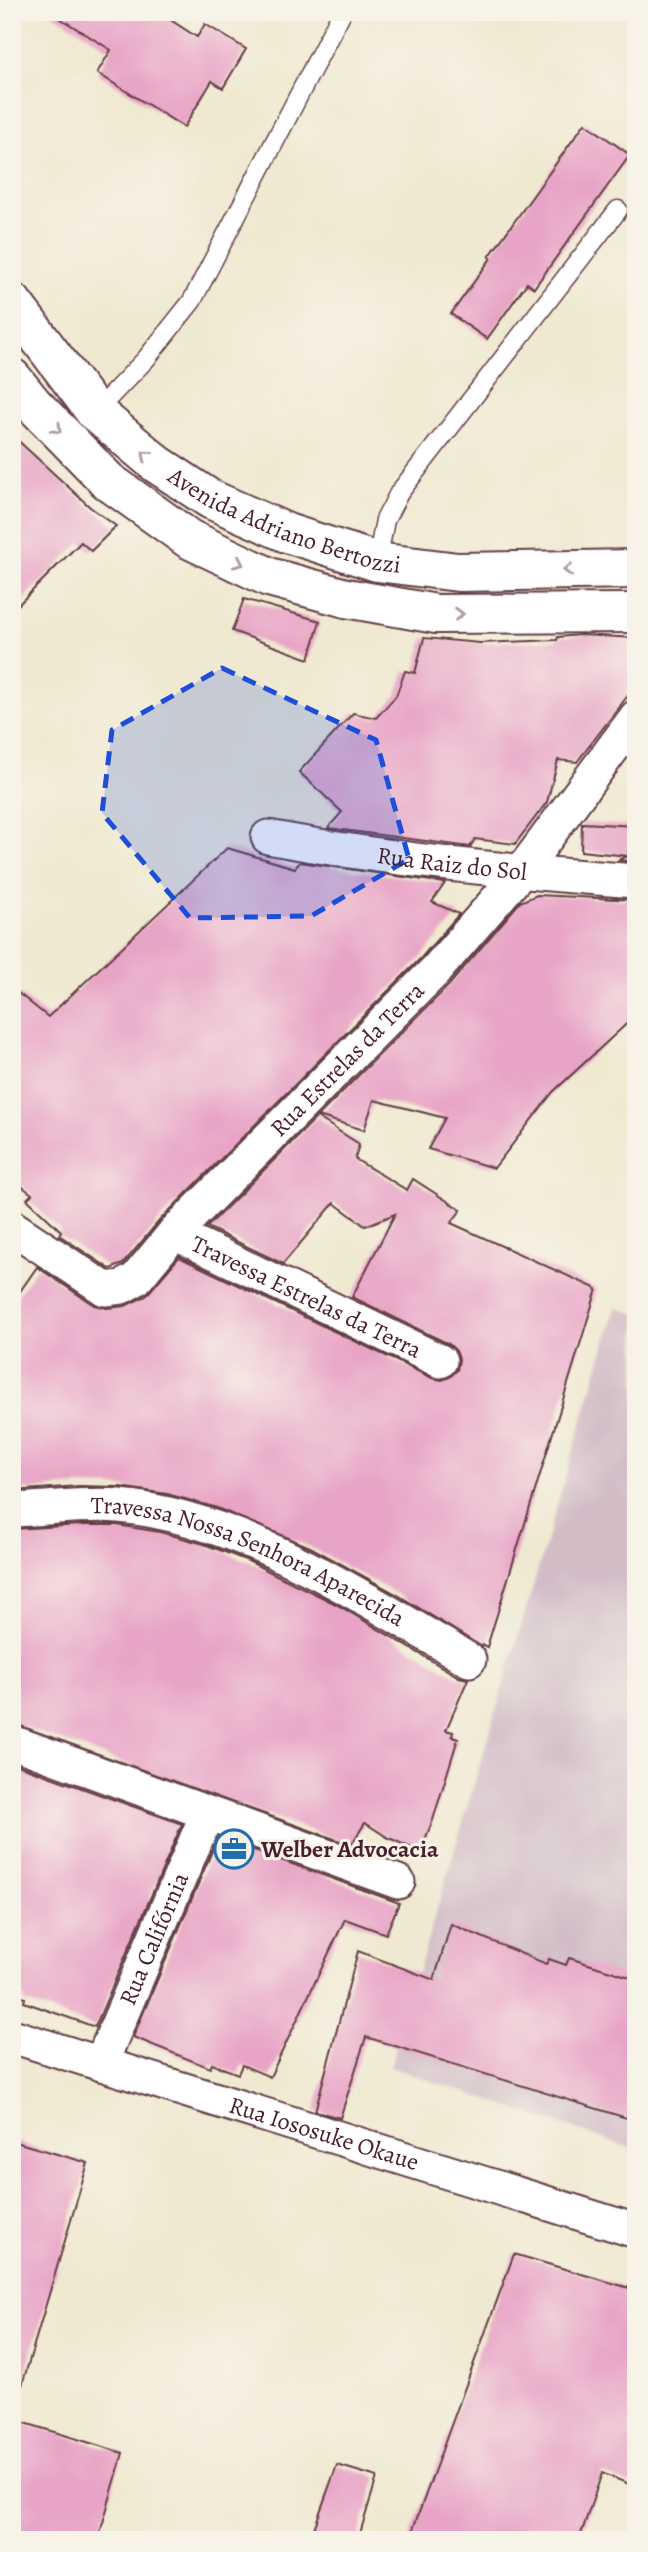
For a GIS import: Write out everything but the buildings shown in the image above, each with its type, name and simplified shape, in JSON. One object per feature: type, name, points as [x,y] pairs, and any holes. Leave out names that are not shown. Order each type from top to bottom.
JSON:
[{"type":"main road","name":"Avenida Adriano Bertozzi","points":[[12,302],[95,412],[157,464],[210,499],[287,533],[377,562],[458,572],[636,569]]},
{"type":"main road","name":"Avenida Adriano Bertozzi","points":[[12,378],[33,404],[108,481],[189,539],[269,577],[346,598],[436,614],[636,613]]},
{"type":"street","name":"Rua Estrelas da Terra","points":[[12,1227],[105,1289],[122,1287],[136,1279],[174,1233],[435,971],[521,872],[636,716]]},
{"type":"street","name":"Rua Raiz do Sol","points":[[268,837],[322,848],[521,872],[636,881]]},
{"type":"street","name":"Travessa Estrelas da Terra","points":[[174,1233],[440,1362]]},
{"type":"street","name":"Travessa Nossa Senhora Aparecida","points":[[12,1510],[118,1506],[180,1516],[262,1547],[360,1595],[469,1660]]},
{"type":"street","points":[[12,1742],[398,1882]]},
{"type":"street","name":"Rua Califórnia","points":[[101,2063],[207,1814]]},
{"type":"street","name":"Rua Iososuke Okaue","points":[[12,2036],[636,2231]]},
{"type":"lane","points":[[95,412],[146,359],[192,301],[342,12]]},
{"type":"lane","points":[[377,562],[385,520],[399,493],[618,210]]},
{"type":"highlighted area","points":[[222,668],[376,740],[409,859],[311,916],[190,918],[102,813],[112,730]]},
{"type":"shaded area","points":[[616,1307],[636,1314],[636,2150],[390,2067]]},
{"type":"place","name":"Welber Advocacia","points":[[234,1849]]}]
